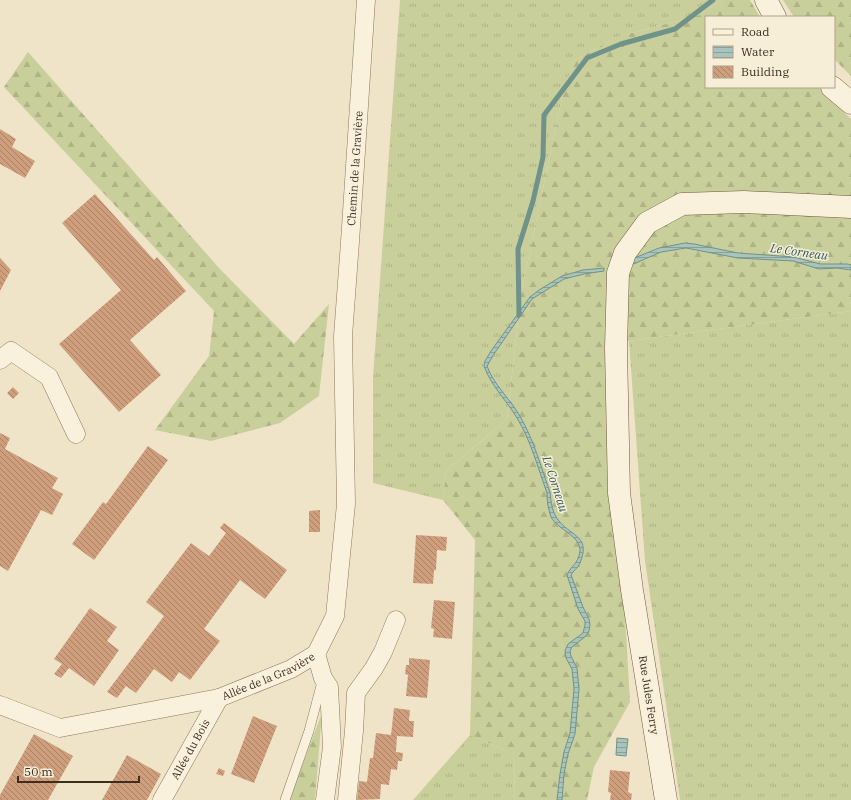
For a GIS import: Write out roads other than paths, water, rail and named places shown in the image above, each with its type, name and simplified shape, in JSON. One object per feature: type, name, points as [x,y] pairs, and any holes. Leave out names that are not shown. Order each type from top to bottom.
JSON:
[{"type":"street","name":"Chemin de la Gravière","points":[[342,336],[350,242],[366,0]]},
{"type":"street","points":[[766,0],[774,16]]},
{"type":"street","points":[[833,88],[851,103]]},
{"type":"street","name":"Rue Jules Ferry","points":[[666,800],[632,590],[619,493],[616,348],[618,273],[625,253],[647,223],[682,204],[744,202],[851,207]]},
{"type":"street","name":"Allée de la Gravière","points":[[0,705],[60,728],[219,698],[291,669],[316,654],[335,616],[346,504],[342,336]]},
{"type":"street","points":[[0,360],[11,350],[49,378],[76,434]]},
{"type":"street","points":[[347,800],[354,731],[356,692],[374,668],[383,652],[396,620]]},
{"type":"street","points":[[316,654],[326,682],[332,747],[325,800]]},
{"type":"street","points":[[326,682],[356,692]]},
{"type":"street","name":"Allée du Bois","points":[[162,800],[219,698]]},
{"type":"lane","points":[[285,800],[326,682]]},
{"type":"water","points":[[685,243],[738,253],[794,257],[820,264],[847,264],[851,265],[851,270],[837,268],[819,269],[793,261],[738,258],[686,248],[661,252],[629,266],[632,259],[659,248]]},
{"type":"water","points":[[604,268],[604,271],[564,279],[532,299],[487,366],[490,373],[526,427],[550,492],[553,511],[559,521],[582,542],[583,547],[583,554],[580,563],[571,575],[590,625],[586,636],[572,647],[570,651],[577,668],[579,689],[575,734],[568,754],[564,774],[562,800],[557,800],[564,752],[570,733],[574,689],[572,669],[566,658],[565,651],[568,644],[583,633],[585,625],[585,621],[578,609],[567,575],[578,559],[580,551],[577,541],[554,522],[551,517],[547,493],[526,436],[513,412],[491,380],[484,366],[485,361],[491,351],[530,297],[562,276],[583,270]]},
{"type":"water","points":[[617,738],[628,739],[626,756],[616,755]]},
{"type":"waterway","points":[[519,315],[518,249],[533,201],[543,157],[544,115],[587,58],[621,44],[675,29],[713,0]]},
{"type":"water label","name":"Le Corneau","points":[[799,252]]},
{"type":"water label","name":"Le Corneau","points":[[555,484]]}]
